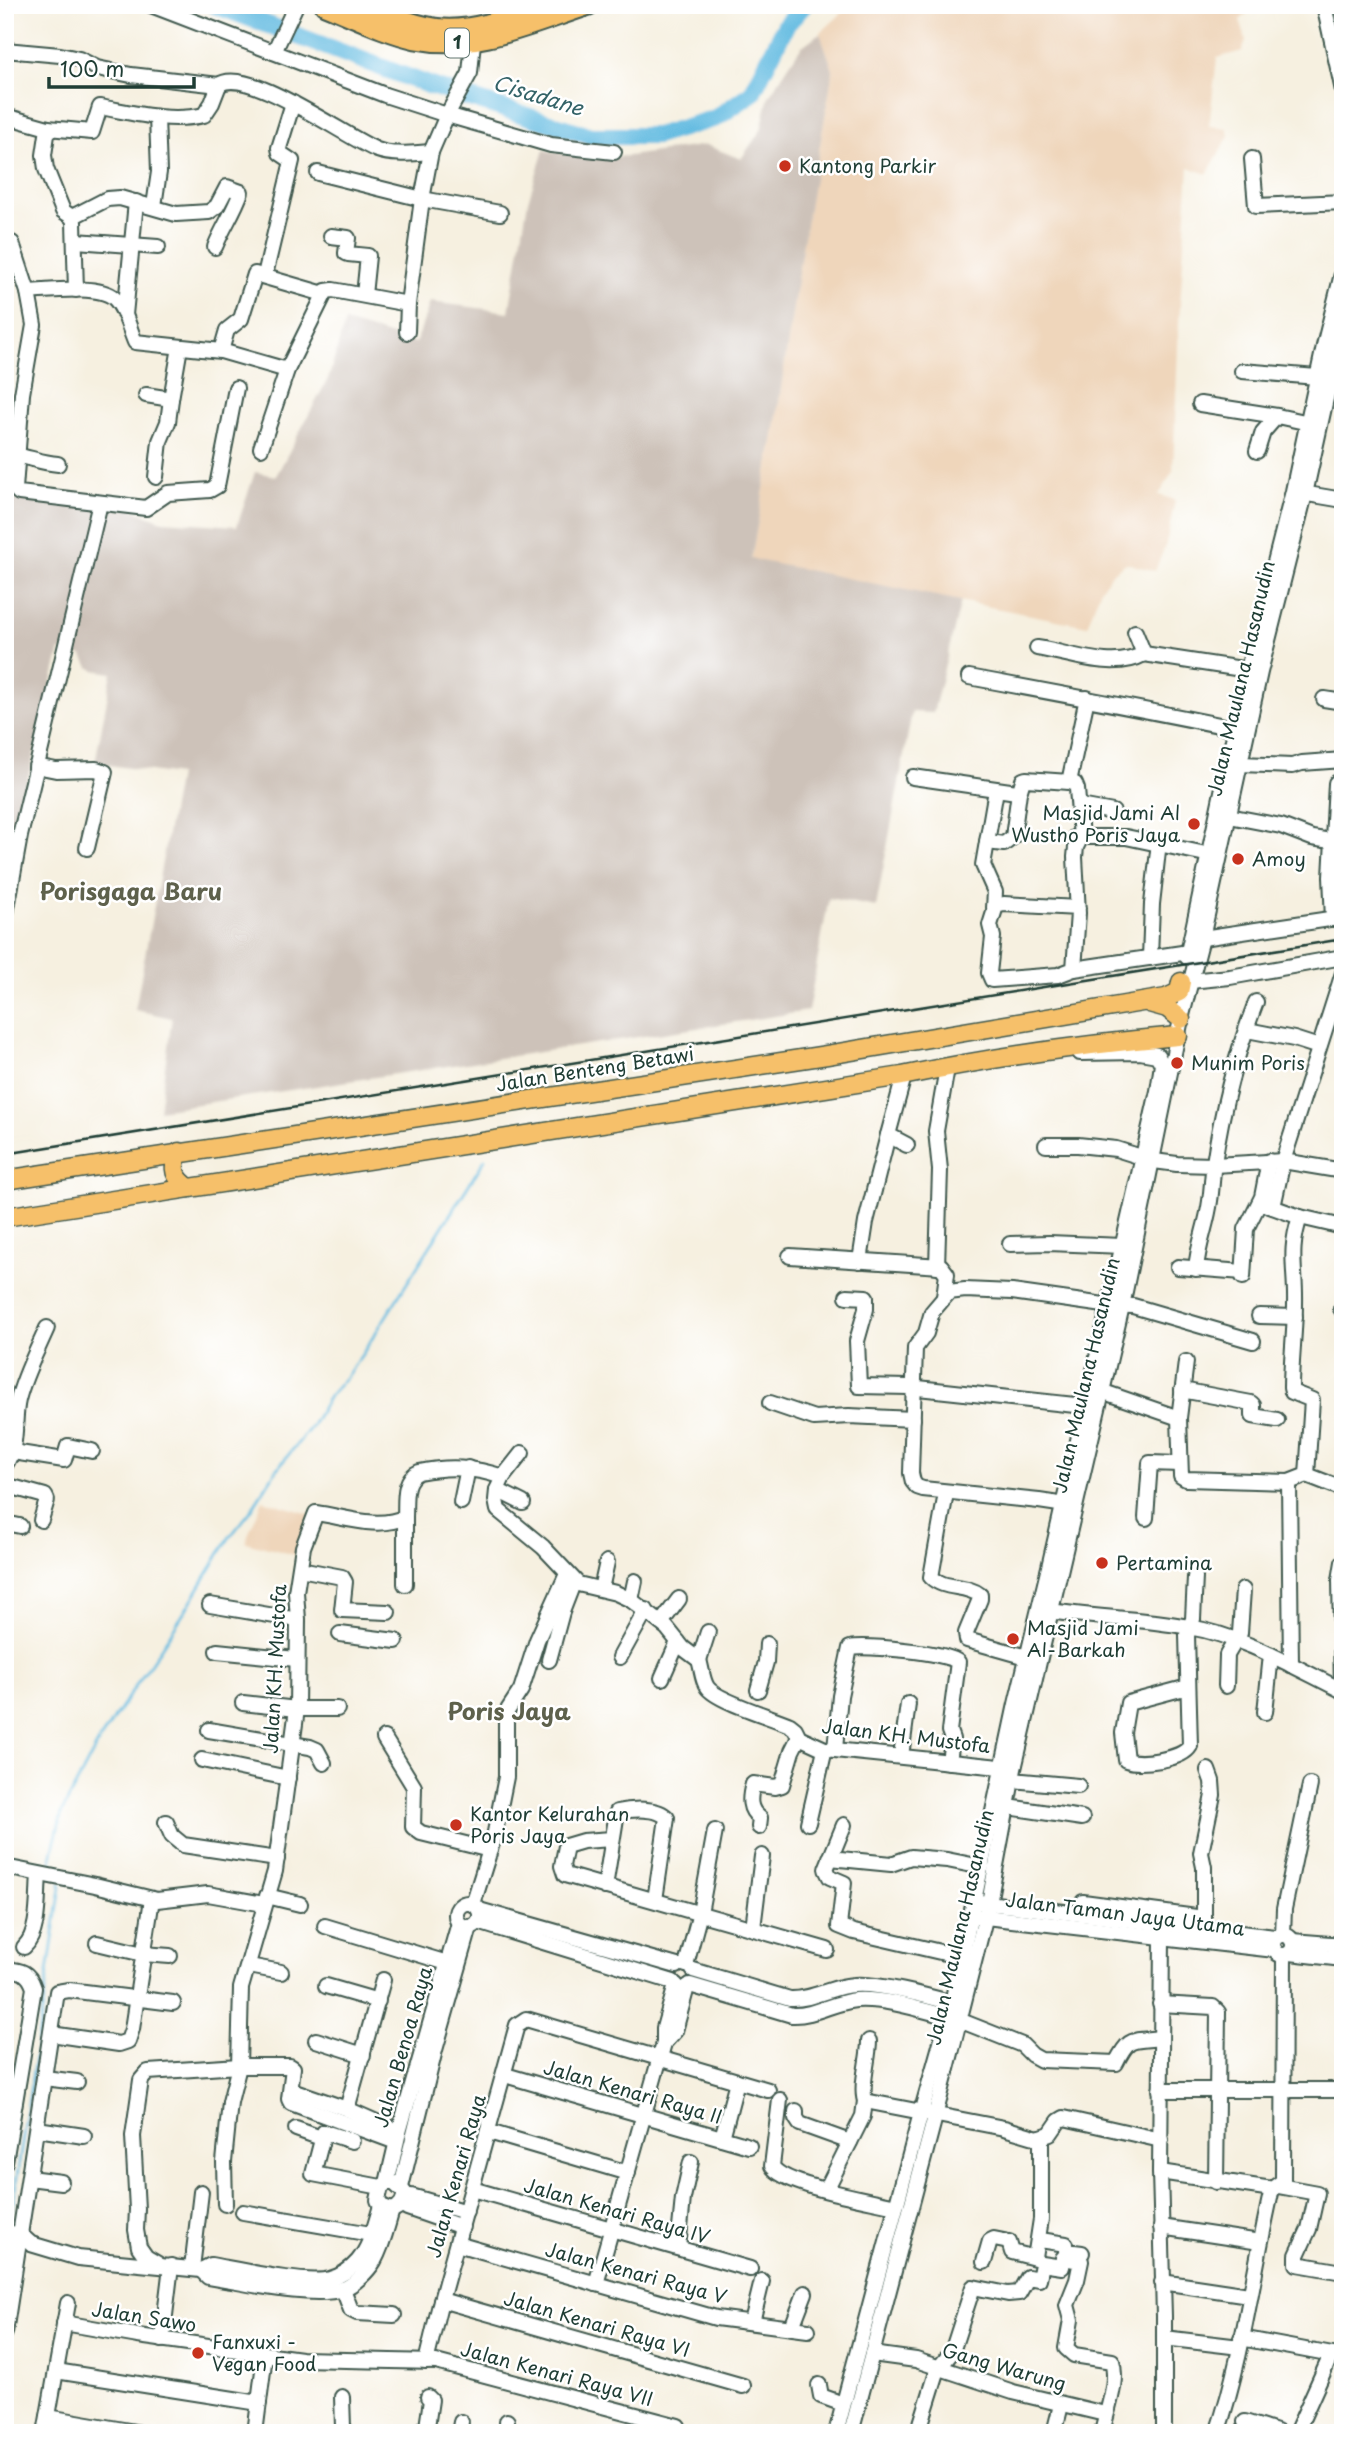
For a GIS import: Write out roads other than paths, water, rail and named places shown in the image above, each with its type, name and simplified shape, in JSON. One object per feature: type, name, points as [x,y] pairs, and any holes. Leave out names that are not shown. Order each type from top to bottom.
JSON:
[{"type":"highway","name":"1","points":[[325,5],[407,37],[438,42],[473,42],[589,5]]},
{"type":"highway","name":"1","points":[[365,5],[410,22],[444,29],[481,25],[545,5]]},
{"type":"main road","name":"Jalan Benteng Betawi","points":[[5,1180],[167,1158],[961,1033],[1175,995],[1186,982]]},
{"type":"main road","points":[[5,1217],[158,1189],[904,1076],[1180,1028],[1167,1008],[1142,1002]]},
{"type":"main road","points":[[961,1033],[956,1038],[956,1053],[959,1060],[966,1064]]},
{"type":"main road","points":[[827,1055],[826,1073],[837,1085]]},
{"type":"main road","points":[[167,1158],[175,1175],[185,1186]]},
{"type":"main road","points":[[158,1189],[167,1158]]},
{"type":"street","points":[[152,5],[276,49],[385,95],[551,145],[614,152]]},
{"type":"street","points":[[1324,5],[1343,91]]},
{"type":"street","points":[[276,49],[295,7]]},
{"type":"street","points":[[407,332],[408,304],[422,199],[431,152],[470,73],[473,42]]},
{"type":"street","points":[[5,50],[60,55],[79,59],[97,68],[131,75],[219,85],[230,80],[250,84],[303,107],[323,122],[379,150],[397,153],[431,152]]},
{"type":"street","points":[[5,116],[48,128],[92,132],[100,107],[142,116],[192,118],[204,116],[219,85]]},
{"type":"street","points":[[265,275],[292,161],[279,153],[279,148],[293,103]]},
{"type":"street","points":[[154,206],[159,172],[158,117]]},
{"type":"street","points":[[48,128],[44,155],[46,169],[63,211],[72,217],[76,241],[76,290]]},
{"type":"street","points":[[1252,159],[1256,206],[1343,202]]},
{"type":"street","points":[[318,173],[422,199],[500,213]]},
{"type":"street","points":[[72,217],[107,199],[120,198],[176,214],[208,212],[217,206],[227,187],[240,191],[233,214],[223,226],[215,247]]},
{"type":"street","points":[[125,317],[136,202]]},
{"type":"street","points":[[331,236],[348,238],[346,253],[368,256],[364,295]]},
{"type":"street","points":[[76,241],[158,247]]},
{"type":"street","points":[[12,243],[28,292],[34,326],[22,394],[16,454],[15,489],[19,493],[146,508],[168,493],[210,490],[217,486],[236,388]]},
{"type":"street","points":[[221,351],[227,330],[242,319],[256,274],[324,294]]},
{"type":"street","name":"Jalan Maulana Hasanudin","points":[[1085,1434],[1075,1405],[1108,1305],[1180,1028],[1186,982],[1214,855],[1234,729],[1248,670],[1299,492],[1309,423],[1309,376],[1335,342],[1342,276]]},
{"type":"street","points":[[261,448],[287,370],[324,294],[330,289],[408,304]]},
{"type":"street","points":[[28,292],[104,292],[113,296],[121,306],[135,342],[221,351],[287,370]]},
{"type":"street","name":"Jalan Maulana Hasanudin","points":[[1309,423],[1343,321]]},
{"type":"street","points":[[156,477],[160,442],[168,422],[180,347]]},
{"type":"street","points":[[1242,371],[1309,376]]},
{"type":"street","points":[[146,395],[171,399]]},
{"type":"street","points":[[1200,404],[1309,423]]},
{"type":"street","points":[[1256,451],[1264,432],[1281,417]]},
{"type":"street","points":[[16,454],[41,463],[58,464]]},
{"type":"street","points":[[1299,492],[1343,500]]},
{"type":"street","points":[[5,919],[20,835],[100,503]]},
{"type":"street","points":[[1135,632],[1144,654]]},
{"type":"street","points":[[1037,648],[1121,661],[1133,660],[1144,654],[1248,670]]},
{"type":"street","points":[[970,677],[1234,729]]},
{"type":"street","points":[[1069,782],[1087,698]]},
{"type":"street","points":[[1324,699],[1343,702]]},
{"type":"street","name":"Jalan Maulana Hasanudin","points":[[1214,855],[1228,817],[1240,764],[1234,729]]},
{"type":"street","points":[[1240,764],[1292,766],[1343,760]]},
{"type":"street","points":[[36,766],[56,770],[96,769],[105,772],[88,848]]},
{"type":"street","points":[[914,777],[1018,792]]},
{"type":"street","points":[[987,842],[1004,844],[1013,837],[1018,792],[1023,780],[1074,784],[1080,806],[1075,858],[1078,908],[1074,969]]},
{"type":"street","points":[[996,790],[983,865],[995,892],[990,925],[993,937],[989,973],[992,980],[1058,975],[1074,969],[1150,958],[1194,943],[1338,918],[1331,877],[1338,843],[1336,783]]},
{"type":"street","points":[[1080,806],[1112,812]]},
{"type":"street","points":[[1228,817],[1281,826],[1338,843]]},
{"type":"street","points":[[1078,837],[1126,837],[1214,855]]},
{"type":"street","points":[[1150,958],[1152,904],[1159,842]]},
{"type":"street","points":[[994,908],[1004,904],[1078,908]]},
{"type":"street","points":[[1186,982],[1343,957]]},
{"type":"street","points":[[1178,1268],[1243,1275],[1246,1229],[1266,1204],[1276,1161],[1319,1047],[1343,973]]},
{"type":"street","points":[[1196,1269],[1198,1247],[1210,1202],[1223,1112],[1256,1002]]},
{"type":"street","points":[[1247,1030],[1319,1047]]},
{"type":"street","name":"Jalan Maulana Hasanudin","points":[[950,2011],[955,1955],[980,1909],[976,1866],[1006,1771],[1045,1610],[1058,1504],[1101,1391],[1108,1305],[1148,1159],[1162,1069],[1157,1055],[1140,1052],[1054,1051]]},
{"type":"street","points":[[937,1266],[940,1170],[936,1131],[947,1068]]},
{"type":"street","points":[[860,1261],[866,1222],[904,1076]]},
{"type":"street","points":[[888,1135],[908,1145]]},
{"type":"street","points":[[1046,1144],[1116,1149],[1177,1164],[1214,1165],[1276,1161],[1343,1171]]},
{"type":"street","points":[[1266,1204],[1300,1217],[1343,1227]]},
{"type":"street","points":[[1300,1217],[1294,1235],[1292,1256],[1295,1317],[1291,1390],[1310,1398],[1312,1404],[1307,1475]]},
{"type":"street","points":[[1010,1244],[1123,1246]]},
{"type":"street","points":[[790,1256],[941,1266],[947,1274],[944,1297]]},
{"type":"street","points":[[1058,1504],[946,1493],[916,1487],[913,1482],[916,1345],[926,1333],[932,1312],[944,1297],[954,1290],[1012,1292],[1133,1306],[1253,1340]]},
{"type":"street","points":[[847,1296],[866,1297],[866,1309],[857,1341],[858,1385],[1075,1405]]},
{"type":"street","points":[[1259,1315],[1295,1317]]},
{"type":"street","points":[[47,1328],[11,1402],[9,1459],[64,1460],[68,1446],[92,1451]]},
{"type":"street","points":[[1186,1362],[1179,1418],[1181,1476],[1186,1479],[1289,1482],[1307,1475],[1343,1489]]},
{"type":"street","points":[[1182,1390],[1251,1403],[1254,1405],[1253,1416],[1278,1420]]},
{"type":"street","points":[[1101,1391],[1179,1418]]},
{"type":"street","points":[[770,1404],[814,1418],[849,1416],[913,1419]]},
{"type":"street","points":[[523,1453],[500,1484],[496,1500],[498,1510],[543,1547],[570,1577],[550,1660]]},
{"type":"street","points":[[1146,1518],[1150,1463],[1180,1464]]},
{"type":"street","points":[[405,1584],[405,1517],[407,1486],[412,1474],[449,1467],[468,1468],[500,1484],[523,1503]]},
{"type":"street","points":[[461,1502],[468,1468]]},
{"type":"street","points":[[1289,1482],[1291,1665]]},
{"type":"street","points":[[5,1485],[45,1496],[47,1500],[41,1520]]},
{"type":"street","points":[[946,1493],[931,1577],[943,1584],[965,1588],[980,1595],[965,1636],[970,1643],[1027,1657]]},
{"type":"street","name":"Jalan KH. Mustofa","points":[[225,2204],[224,2162],[227,2124],[239,2066],[241,1988],[277,1859],[293,1746],[297,1709],[298,1620],[295,1602],[303,1547],[316,1513],[380,1523],[391,1523],[405,1517]]},
{"type":"street","points":[[5,1523],[20,1526]]},
{"type":"street","points":[[601,1589],[607,1562]]},
{"type":"street","points":[[1045,1610],[1190,1627],[1271,1655],[1342,1691],[1340,1580],[1343,1562]]},
{"type":"street","points":[[300,1569],[342,1577],[345,1582],[340,1638],[396,1641]]},
{"type":"street","name":"Jalan KH. Mustofa","points":[[570,1577],[582,1586],[601,1589],[631,1600],[646,1610],[699,1660],[703,1679],[710,1691],[722,1699],[790,1725],[799,1737],[830,1749],[977,1765],[1078,1786]]},
{"type":"street","name":"Jalan Benoa Raya","points":[[389,2186],[453,1965],[472,1917],[490,1850],[506,1777],[506,1713],[521,1690],[537,1640],[570,1577]]},
{"type":"street","points":[[1188,1687],[1128,1703],[1123,1733],[1126,1760],[1139,1762],[1177,1757],[1188,1751],[1190,1746],[1187,1635],[1193,1619],[1195,1577]]},
{"type":"street","points":[[631,1600],[635,1581]]},
{"type":"street","points":[[1226,1686],[1227,1655],[1240,1633],[1243,1590]]},
{"type":"street","points":[[661,1623],[679,1599]]},
{"type":"street","points":[[210,1605],[298,1620]]},
{"type":"street","points":[[342,1610],[388,1612]]},
{"type":"street","points":[[620,1657],[646,1610]]},
{"type":"street","name":"Jalan Maulana Hasanudin","points":[[850,2433],[873,2354],[950,2011],[1008,1807],[1006,1771],[1027,1657],[1045,1610]]},
{"type":"street","points":[[699,1660],[708,1632]]},
{"type":"street","points":[[662,1678],[678,1643]]},
{"type":"street","points":[[758,1690],[766,1662],[767,1644]]},
{"type":"street","points":[[808,1823],[830,1749],[850,1648],[909,1651],[948,1657],[958,1662],[949,1731],[952,1739],[949,1762]]},
{"type":"street","points":[[217,1651],[296,1659]]},
{"type":"street","points":[[1265,1713],[1271,1655]]},
{"type":"street","points":[[243,1703],[297,1709],[337,1709]]},
{"type":"street","points":[[901,1756],[908,1704]]},
{"type":"street","points":[[209,1730],[313,1748],[324,1763]]},
{"type":"street","points":[[759,1826],[760,1818],[751,1811],[750,1805],[753,1784],[775,1787],[782,1785],[799,1737]]},
{"type":"street","points":[[384,1738],[414,1787],[413,1827],[421,1833],[490,1850]]},
{"type":"street","points":[[202,1760],[288,1779]]},
{"type":"street","points":[[1203,1923],[1204,1867],[1201,1853],[1213,1795],[1208,1770]]},
{"type":"street","points":[[1217,2433],[1237,2368],[1260,2242],[1275,2187],[1285,2174],[1284,1909],[1310,1785]]},
{"type":"street","points":[[1008,1807],[1082,1818]]},
{"type":"street","points":[[605,1887],[617,1812],[630,1810],[666,1815],[655,1900]]},
{"type":"street","points":[[166,1822],[172,1836],[183,1844],[277,1859]]},
{"type":"street","points":[[844,1825],[826,1869],[828,1875],[844,1883],[839,1926],[854,1932],[955,1955]]},
{"type":"street","points":[[596,2284],[664,2043],[675,2031],[683,1977],[700,1913],[715,1831]]},
{"type":"street","points":[[612,1839],[566,1846],[562,1866],[565,1875],[827,1950]]},
{"type":"street","points":[[753,1928],[762,1856]]},
{"type":"street","points":[[830,1858],[891,1864],[911,1857],[976,1866]]},
{"type":"street","points":[[5,1867],[151,1903]]},
{"type":"street","points":[[24,1947],[33,1932],[39,1875]]},
{"type":"street","points":[[121,1901],[151,1903],[208,1894],[300,1904]]},
{"type":"street","points":[[1083,1902],[1099,1910]]},
{"type":"street","points":[[51,2034],[125,2043],[129,2038],[151,1903]]},
{"type":"street","name":"Jalan Taman Jaya Utama","points":[[980,1909],[1162,1938],[1283,1945],[1343,1945]]},
{"type":"street","name":"Jalan Taman Jaya Utama","points":[[980,1909],[1099,1910],[1169,1918],[1203,1923],[1343,1959]]},
{"type":"street","points":[[472,1917],[683,1977],[792,2015],[855,2000],[925,2003],[950,2011],[1022,2045],[1041,2060],[1116,2063],[1122,2049],[1129,2042],[1160,2038]]},
{"type":"street","points":[[325,1926],[453,1965]]},
{"type":"street","points":[[1162,1938],[1160,2172],[1164,2433]]},
{"type":"street","points":[[97,1943],[143,1954],[170,1956]]},
{"type":"street","points":[[248,1966],[281,1972]]},
{"type":"street","points":[[5,1969],[19,1970],[27,1974],[33,1989],[5,2162]]},
{"type":"street","points":[[348,2109],[383,1980]]},
{"type":"street","points":[[326,1986],[377,2001]]},
{"type":"street","points":[[5,2333],[16,2241],[37,2129],[56,1996],[60,1990],[69,1990],[173,2003]]},
{"type":"street","points":[[1160,2004],[1216,2008],[1218,2012],[1216,2182]]},
{"type":"street","name":"Jalan Kenari Raya","points":[[426,2362],[517,2025],[526,2019],[768,2090]]},
{"type":"street","points":[[316,2040],[363,2055]]},
{"type":"street","points":[[826,2190],[863,2116],[863,2087],[867,2075],[869,2041]]},
{"type":"street","name":"Jalan Benoa Raya","points":[[389,2186],[397,2137],[429,2048]]},
{"type":"street","points":[[164,2265],[142,2252],[136,2236],[133,2136],[141,2080],[148,2072],[239,2066],[290,2066],[293,2071],[290,2101],[397,2137]]},
{"type":"street","name":"Jalan Kenari Raya II","points":[[505,2075],[750,2146]]},
{"type":"street","points":[[44,2078],[77,2082]]},
{"type":"street","points":[[722,2138],[737,2081]]},
{"type":"street","points":[[1160,2090],[1343,2090]]},
{"type":"street","points":[[295,2091],[348,2109],[397,2137]]},
{"type":"street","points":[[780,2100],[772,2168],[781,2175],[826,2190],[890,2204]]},
{"type":"street","points":[[865,2101],[1041,2137],[1049,2134],[1059,2121],[1064,2119],[1161,2140]]},
{"type":"street","points":[[796,2111],[800,2124],[850,2142]]},
{"type":"street","name":"Jalan Maulana Hasanudin","points":[[836,2433],[837,2402],[890,2204],[928,2114]]},
{"type":"street","points":[[37,2129],[84,2136]]},
{"type":"street","points":[[296,2129],[321,2137]]},
{"type":"street","points":[[16,2241],[78,2258],[197,2269],[211,2265],[311,2280],[331,2279],[359,2260],[387,2208],[403,2202],[404,2192],[389,2186],[313,2174],[321,2137],[325,2132],[352,2141]]},
{"type":"street","points":[[489,2132],[628,2173]]},
{"type":"street","points":[[984,2262],[988,2246],[994,2239],[1009,2242],[1012,2252],[1035,2258],[1040,2240],[1043,2173],[1040,2157],[1041,2137]]},
{"type":"street","points":[[678,2248],[683,2197],[691,2162]]},
{"type":"street","points":[[1160,2172],[1216,2182],[1317,2193],[1309,2229],[1297,2255],[1297,2264],[1343,2273]]},
{"type":"street","points":[[29,2178],[61,2182]]},
{"type":"street","points":[[387,2208],[377,2200],[389,2186]]},
{"type":"street","name":"Jalan Kenari Raya IV","points":[[472,2189],[750,2269]]},
{"type":"street","points":[[197,2269],[201,2192]]},
{"type":"street","points":[[462,2227],[407,2208],[411,2196],[466,2211]]},
{"type":"street","points":[[197,2269],[208,2277],[308,2292],[344,2289],[373,2263],[379,2251],[387,2208]]},
{"type":"street","points":[[243,2212],[371,2234]]},
{"type":"street","points":[[1161,2227],[1260,2242]]},
{"type":"street","points":[[1040,2240],[1066,2244],[1066,2250],[1083,2253],[1077,2280],[1066,2305],[1071,2320],[1066,2348],[1074,2355],[1112,2361],[1114,2365],[1102,2433]]},
{"type":"street","name":"Jalan Kenari Raya V","points":[[457,2244],[716,2318],[808,2330]]},
{"type":"street","points":[[918,2433],[938,2369],[952,2352],[973,2287],[1016,2293],[1028,2277],[1039,2279],[1042,2264],[1062,2267],[1063,2258],[1081,2261]]},
{"type":"street","points":[[162,2340],[164,2265]]},
{"type":"street","points":[[752,2322],[762,2281]]},
{"type":"street","points":[[1162,2282],[1249,2295]]},
{"type":"street","points":[[344,2289],[351,2310],[357,2313],[394,2315]]},
{"type":"street","points":[[792,2327],[805,2293]]},
{"type":"street","name":"Jalan Kenari Raya VI","points":[[441,2300],[743,2386]]},
{"type":"street","points":[[45,2433],[68,2304]]},
{"type":"street","name":"Jalan Sawo","points":[[64,2323],[301,2359],[426,2362]]},
{"type":"street","points":[[1164,2338],[1241,2343],[1337,2356],[1296,2433]]},
{"type":"street","name":"Gang Warung","points":[[873,2354],[916,2360],[1061,2405],[1105,2414]]},
{"type":"street","points":[[255,2433],[265,2355]]},
{"type":"street","name":"Jalan Kenari Raya VII","points":[[426,2362],[457,2367],[678,2426]]},
{"type":"street","points":[[56,2371],[259,2403]]},
{"type":"street","points":[[818,2385],[821,2396],[837,2402]]},
{"type":"street","points":[[342,2397],[344,2427],[348,2433]]},
{"type":"street","points":[[426,2433],[431,2400],[428,2397]]},
{"type":"street","points":[[1054,2433],[1061,2405]]},
{"type":"street","points":[[48,2417],[91,2429],[141,2433]]},
{"type":"street","points":[[1245,2422],[1279,2433]]},
{"type":"waterway","name":"Cisadane","points":[[215,5],[434,87],[591,136],[656,136],[716,118],[752,93],[786,25],[804,5]]},
{"type":"waterway","points":[[54,1870],[51,1858],[62,1812],[99,1741],[182,1616],[229,1538],[250,1512],[277,1469],[311,1427],[329,1396],[363,1353],[485,1159]]},
{"type":"waterway","points":[[9,2229],[60,1883]]},
{"type":"waterway","points":[[5,2249],[7,2239]]},
{"type":"railway","points":[[5,1154],[1343,939]]},
{"type":"place","name":"Kantong Parkir","points":[[785,166]]},
{"type":"place","name":"Masjid Jami Al Wustho Poris Jaya","points":[[1194,824]]},
{"type":"place","name":"Amoy","points":[[1238,859]]},
{"type":"place","name":"Munim Poris","points":[[1177,1063]]},
{"type":"place","name":"Pertamina","points":[[1102,1563]]},
{"type":"place","name":"Masjid Jami Al-Barkah","points":[[1013,1639]]},
{"type":"place","name":"Kantor Kelurahan Poris Jaya","points":[[456,1825]]},
{"type":"place","name":"Fanxuxi - Vegan Food","points":[[198,2353]]},
{"type":"district","name":"Porisgaga Baru","points":[[131,892]]},
{"type":"district","name":"Poris Jaya","points":[[509,1712]]}]
